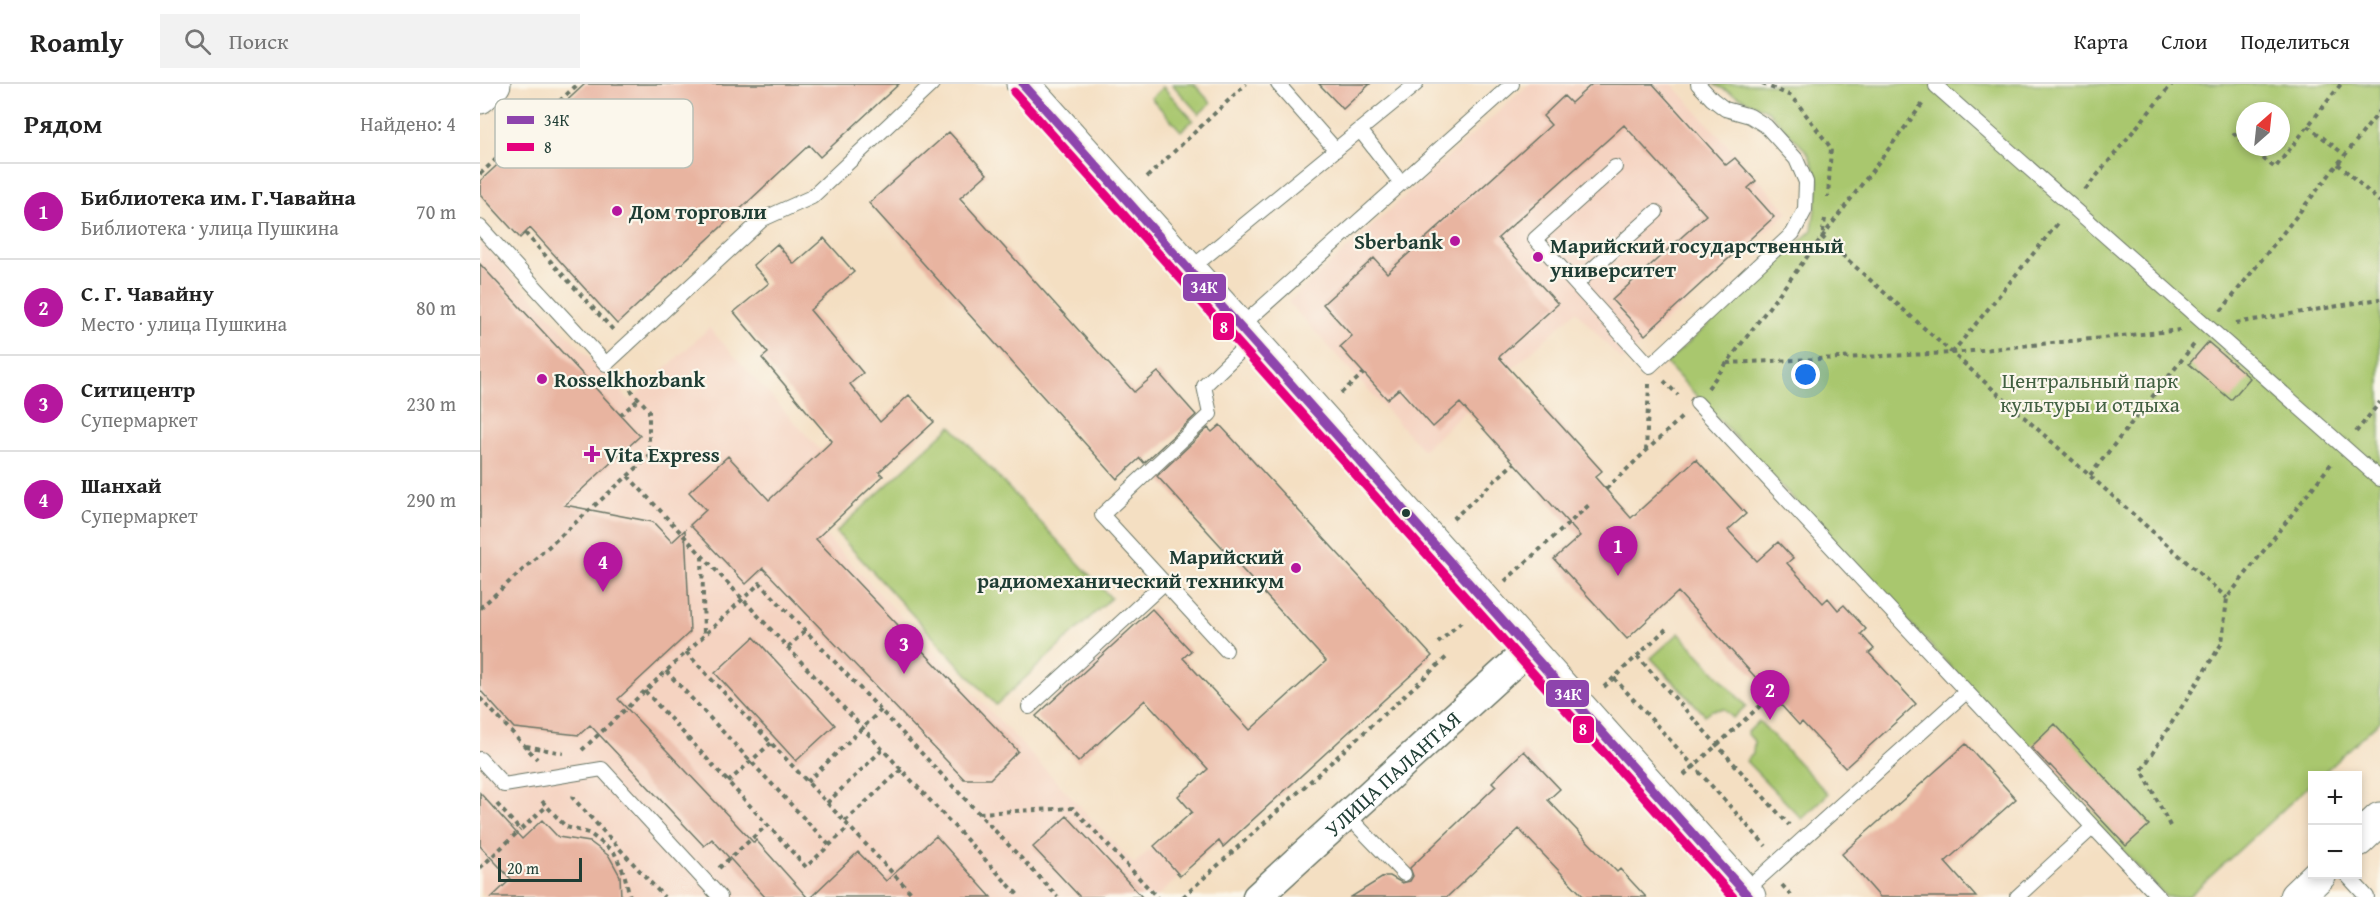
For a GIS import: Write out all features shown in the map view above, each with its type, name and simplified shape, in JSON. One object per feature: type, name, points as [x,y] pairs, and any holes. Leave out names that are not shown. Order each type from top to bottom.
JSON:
[{"type":"street","points":[[480,97],[494,84]]},
{"type":"street","points":[[1023,84],[1746,894]]},
{"type":"street","name":"УЛИЦА ПАЛАНТАЯ","points":[[1257,897],[1528,650]]},
{"type":"street","points":[[2362,836],[2380,819]]},
{"type":"street","points":[[2296,897],[2315,879]]},
{"type":"lane","points":[[480,227],[606,363],[763,219],[812,197],[932,84]]},
{"type":"lane","points":[[1278,84],[1336,150]]},
{"type":"lane","points":[[1189,270],[1416,84]]},
{"type":"lane","points":[[1227,650],[1102,515],[1210,414],[1204,386],[1246,334],[1401,183],[1512,84]]},
{"type":"lane","points":[[1615,167],[1534,238],[1650,366],[1793,233],[1805,210],[1806,182],[1796,159],[1766,126],[1750,116],[1725,108],[1712,99],[1698,84]]},
{"type":"lane","points":[[1936,86],[2380,479]]},
{"type":"lane","points":[[1360,130],[1401,183]]},
{"type":"lane","points":[[1576,284],[1656,212]]},
{"type":"lane","points":[[1694,406],[2158,897]]},
{"type":"lane","points":[[1029,707],[1164,583]]},
{"type":"lane","points":[[1746,894],[1779,860],[1966,692]]},
{"type":"lane","points":[[480,759],[504,785],[602,769],[720,897]]},
{"type":"lane","points":[[1347,815],[1404,874]]},
{"type":"lane","points":[[2017,897],[2093,827]]},
{"type":"lane","points":[[2351,879],[2367,897]]},
{"type":"path","points":[[562,99],[578,84]]},
{"type":"path","points":[[1147,177],[1246,84]]},
{"type":"path","points":[[1762,84],[1792,96],[1831,148],[1827,206]]},
{"type":"path","points":[[2290,149],[2341,84]]},
{"type":"path","points":[[1606,489],[1694,406],[1936,86]]},
{"type":"path","points":[[2090,476],[2380,111]]},
{"type":"path","points":[[2308,126],[2345,155]]},
{"type":"path","points":[[2260,156],[2275,168],[2284,156]]},
{"type":"path","points":[[480,174],[495,160]]},
{"type":"path","points":[[2338,164],[2380,202]]},
{"type":"path","points":[[1822,237],[1825,216]]},
{"type":"path","points":[[525,233],[627,344]]},
{"type":"path","points":[[1822,237],[2227,598]]},
{"type":"path","points":[[1727,363],[1952,353],[2208,327],[2380,300]]},
{"type":"path","points":[[480,608],[649,457],[649,410],[606,363]]},
{"type":"path","points":[[1650,366],[1694,406]]},
{"type":"path","points":[[1646,451],[1650,366]]},
{"type":"path","points":[[1341,393],[1364,373]]},
{"type":"path","points":[[620,415],[639,399]]},
{"type":"path","points":[[2170,826],[2142,770],[2222,643],[2227,598],[2380,402]]},
{"type":"path","points":[[1453,519],[1514,463]]},
{"type":"path","points":[[628,476],[1020,897]]},
{"type":"path","points":[[1508,579],[1589,505]]},
{"type":"path","points":[[702,555],[704,635]]},
{"type":"path","points":[[554,777],[760,583],[1058,897]]},
{"type":"path","points":[[1604,687],[1666,629]]},
{"type":"path","points":[[788,647],[805,630]]},
{"type":"path","points":[[686,652],[915,897]]},
{"type":"path","points":[[1183,897],[1449,655]]},
{"type":"path","points":[[1638,656],[1802,839]]},
{"type":"path","points":[[666,671],[829,846]]},
{"type":"path","points":[[1614,678],[1779,860]]},
{"type":"path","points":[[645,691],[806,867],[849,827]]},
{"type":"path","points":[[1683,775],[1772,695]]},
{"type":"path","points":[[807,782],[881,710]]},
{"type":"path","points":[[728,782],[771,743]]},
{"type":"path","points":[[827,803],[883,749]]},
{"type":"path","points":[[844,821],[902,769]]},
{"type":"path","points":[[524,782],[566,827],[589,833],[614,852],[624,873],[630,897]]},
{"type":"path","points":[[496,804],[520,830]]},
{"type":"path","points":[[480,868],[547,806]]},
{"type":"path","points":[[978,813],[1073,808],[1157,897]]},
{"type":"path","points":[[705,881],[767,825]]},
{"type":"shaded area","name":"Марийский государственный университет","points":[[1529,84],[1672,84],[1788,212],[1622,361],[1576,311],[1423,450],[1288,302]]},
{"type":"shaded area","points":[[480,241],[630,401],[709,328],[860,494],[822,532],[1134,864],[1154,846],[1180,876],[1157,897],[486,897],[480,890]]},
{"type":"green space","points":[[1172,84],[1194,84],[1211,103],[1199,114]]},
{"type":"green space","name":"Центральный парк культуры и отдыха","points":[[1713,84],[2380,84],[2380,721],[2325,771],[2308,771],[2308,787],[2188,897],[2166,897],[1666,363],[1812,230],[1819,180],[1808,153],[1768,111]]},
{"type":"green space","points":[[1163,87],[1193,120],[1181,131],[1151,98]]},
{"type":"green space","points":[[951,426],[1111,598],[996,705],[836,532]]},
{"type":"green space","points":[[1679,633],[1746,706],[1733,718],[1724,709],[1712,710],[1705,715],[1651,658]]},
{"type":"green space","points":[[1759,721],[1828,794],[1802,819],[1746,761],[1753,754],[1754,741],[1747,733]]},
{"type":"building","name":"Дом торговли","points":[[585,84],[899,84],[820,157],[809,145],[617,324],[530,228],[520,238],[480,194],[480,181],[495,167],[693,168],[693,99],[569,99]]},
{"type":"building","points":[[1319,84],[1370,84],[1343,109]]},
{"type":"building","points":[[1592,84],[1653,84],[1726,165],[1735,158],[1756,181],[1748,188],[1774,217],[1645,335],[1612,300],[1706,215],[1624,125],[1498,238],[1558,304],[1499,357],[1602,471],[1595,477],[1631,518],[1696,459],[1746,514],[1728,530],[1757,561],[1778,542],[1793,558],[1787,563],[1823,603],[1828,598],[1838,610],[1844,605],[1866,629],[1861,634],[1874,649],[1869,653],[1916,704],[1845,768],[1802,722],[1799,725],[1678,592],[1627,639],[1554,559],[1580,536],[1460,403],[1433,427],[1399,389],[1387,399],[1340,347],[1352,336],[1323,304],[1374,258],[1387,273],[1551,125],[1543,116],[1564,96],[1571,103]]},
{"type":"building","points":[[949,132],[987,174],[960,198],[1134,392],[1158,372],[1196,415],[1144,463],[1140,458],[1117,479],[869,203]]},
{"type":"building","points":[[824,238],[854,272],[810,310],[863,373],[850,384],[880,422],[909,395],[934,422],[879,472],[883,476],[816,539],[1018,751],[990,779],[964,779],[763,568],[746,584],[690,525],[706,510],[689,492],[728,456],[769,500],[832,441],[762,358],[768,353],[734,312],[769,283],[753,265],[777,244],[794,264]]},
{"type":"building","points":[[480,264],[640,436],[565,505],[653,522],[672,542],[685,530],[690,632],[618,699],[754,843],[756,840],[807,897],[765,897],[712,839],[704,846],[590,725],[579,735],[514,728],[480,690]]},
{"type":"building","points":[[2208,342],[2250,378],[2231,400],[2189,364]]},
{"type":"building","name":"Марийский радиомеханический техникум","points":[[1220,425],[1432,656],[1223,847],[1219,841],[1180,876],[1154,846],[1192,812],[1178,796],[1208,769],[1145,700],[1078,762],[1036,716],[1152,609],[1191,651],[1183,658],[1250,730],[1326,661],[1157,476],[1208,428],[1212,432]]},
{"type":"building","points":[[754,637],[835,725],[796,761],[715,673]]},
{"type":"building","points":[[2055,724],[2149,825],[2126,846],[2031,747]]},
{"type":"building","points":[[1966,744],[2016,799],[1945,862],[1976,897],[1880,897],[1842,854]]},
{"type":"building","points":[[1524,751],[1560,789],[1548,800],[1617,872],[1620,869],[1646,897],[1584,897],[1519,829],[1447,897],[1351,897],[1385,876],[1390,876],[1402,883],[1410,881],[1413,876],[1410,868],[1496,786],[1492,782]]},
{"type":"building","points":[[480,793],[522,839],[542,820],[558,837],[590,842],[609,856],[620,876],[621,897],[492,897],[511,879],[480,846]]},
{"type":"building","points":[[1067,816],[1142,897],[1080,897],[1033,847]]},
{"type":"building","points":[[936,836],[991,897],[811,897],[858,852],[886,881]]},
{"type":"transit line","name":"34К","points":[[1023,84],[1749,897]]},
{"type":"transit line","name":"8","points":[[1014,92],[1733,897]]},
{"type":"place","name":"Дом торговли","points":[[617,211]]},
{"type":"place","name":"Sberbank","points":[[1455,241]]},
{"type":"place","name":"Марийский государственный университет","points":[[1538,257]]},
{"type":"place","name":"Rosselkhozbank","points":[[542,379]]},
{"type":"place","name":"Vita Express","points":[[592,454]]},
{"type":"place","name":"Марийский радиомеханический техникум","points":[[1296,568]]},
{"type":"place","name":"Библиотека им. Г.Чавайна","points":[[1618,576]]},
{"type":"place","name":"Шанхай","points":[[603,592]]},
{"type":"place","name":"Ситицентр","points":[[904,674]]},
{"type":"place","name":"С. Г. Чавайну","points":[[1770,720]]}]
